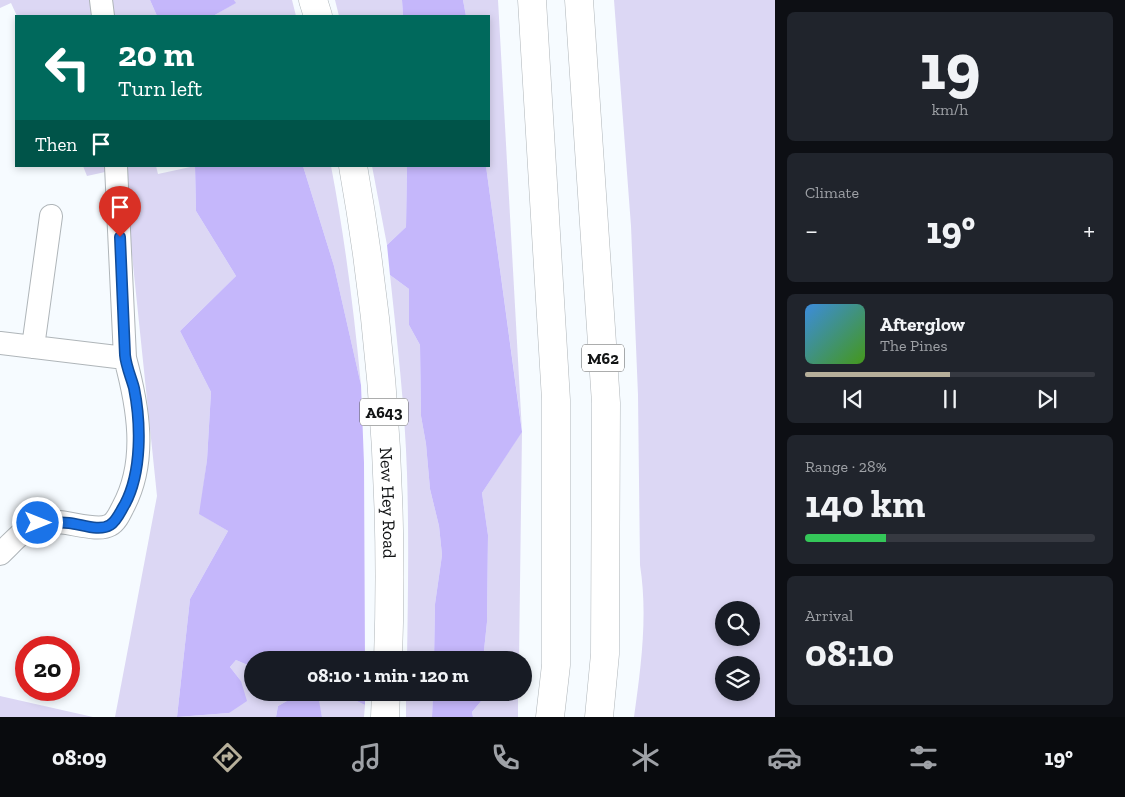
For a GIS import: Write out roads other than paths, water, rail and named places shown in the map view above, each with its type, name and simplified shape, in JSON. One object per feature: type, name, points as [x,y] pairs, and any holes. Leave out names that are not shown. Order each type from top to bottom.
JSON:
[{"type":"main road","points":[[314,0],[318,15]]},
{"type":"main road","points":[[532,0],[556,400],[556,665],[550,717]]},
{"type":"main road","name":"M62","points":[[579,0],[606,403],[605,654],[599,717]]},
{"type":"main road","name":"New Hey Road","points":[[353,167],[367,248],[384,407],[388,490],[388,651]]},
{"type":"main road","points":[[385,717],[386,701]]},
{"type":"lane","points":[[101,0],[103,15]]},
{"type":"lane","points":[[0,554],[38,523],[69,523],[98,528],[110,525],[118,516],[136,476],[138,459],[136,404],[125,358],[116,167]]},
{"type":"lane","points":[[33,347],[51,216]]},
{"type":"lane","points":[[0,343],[125,358]]}]
